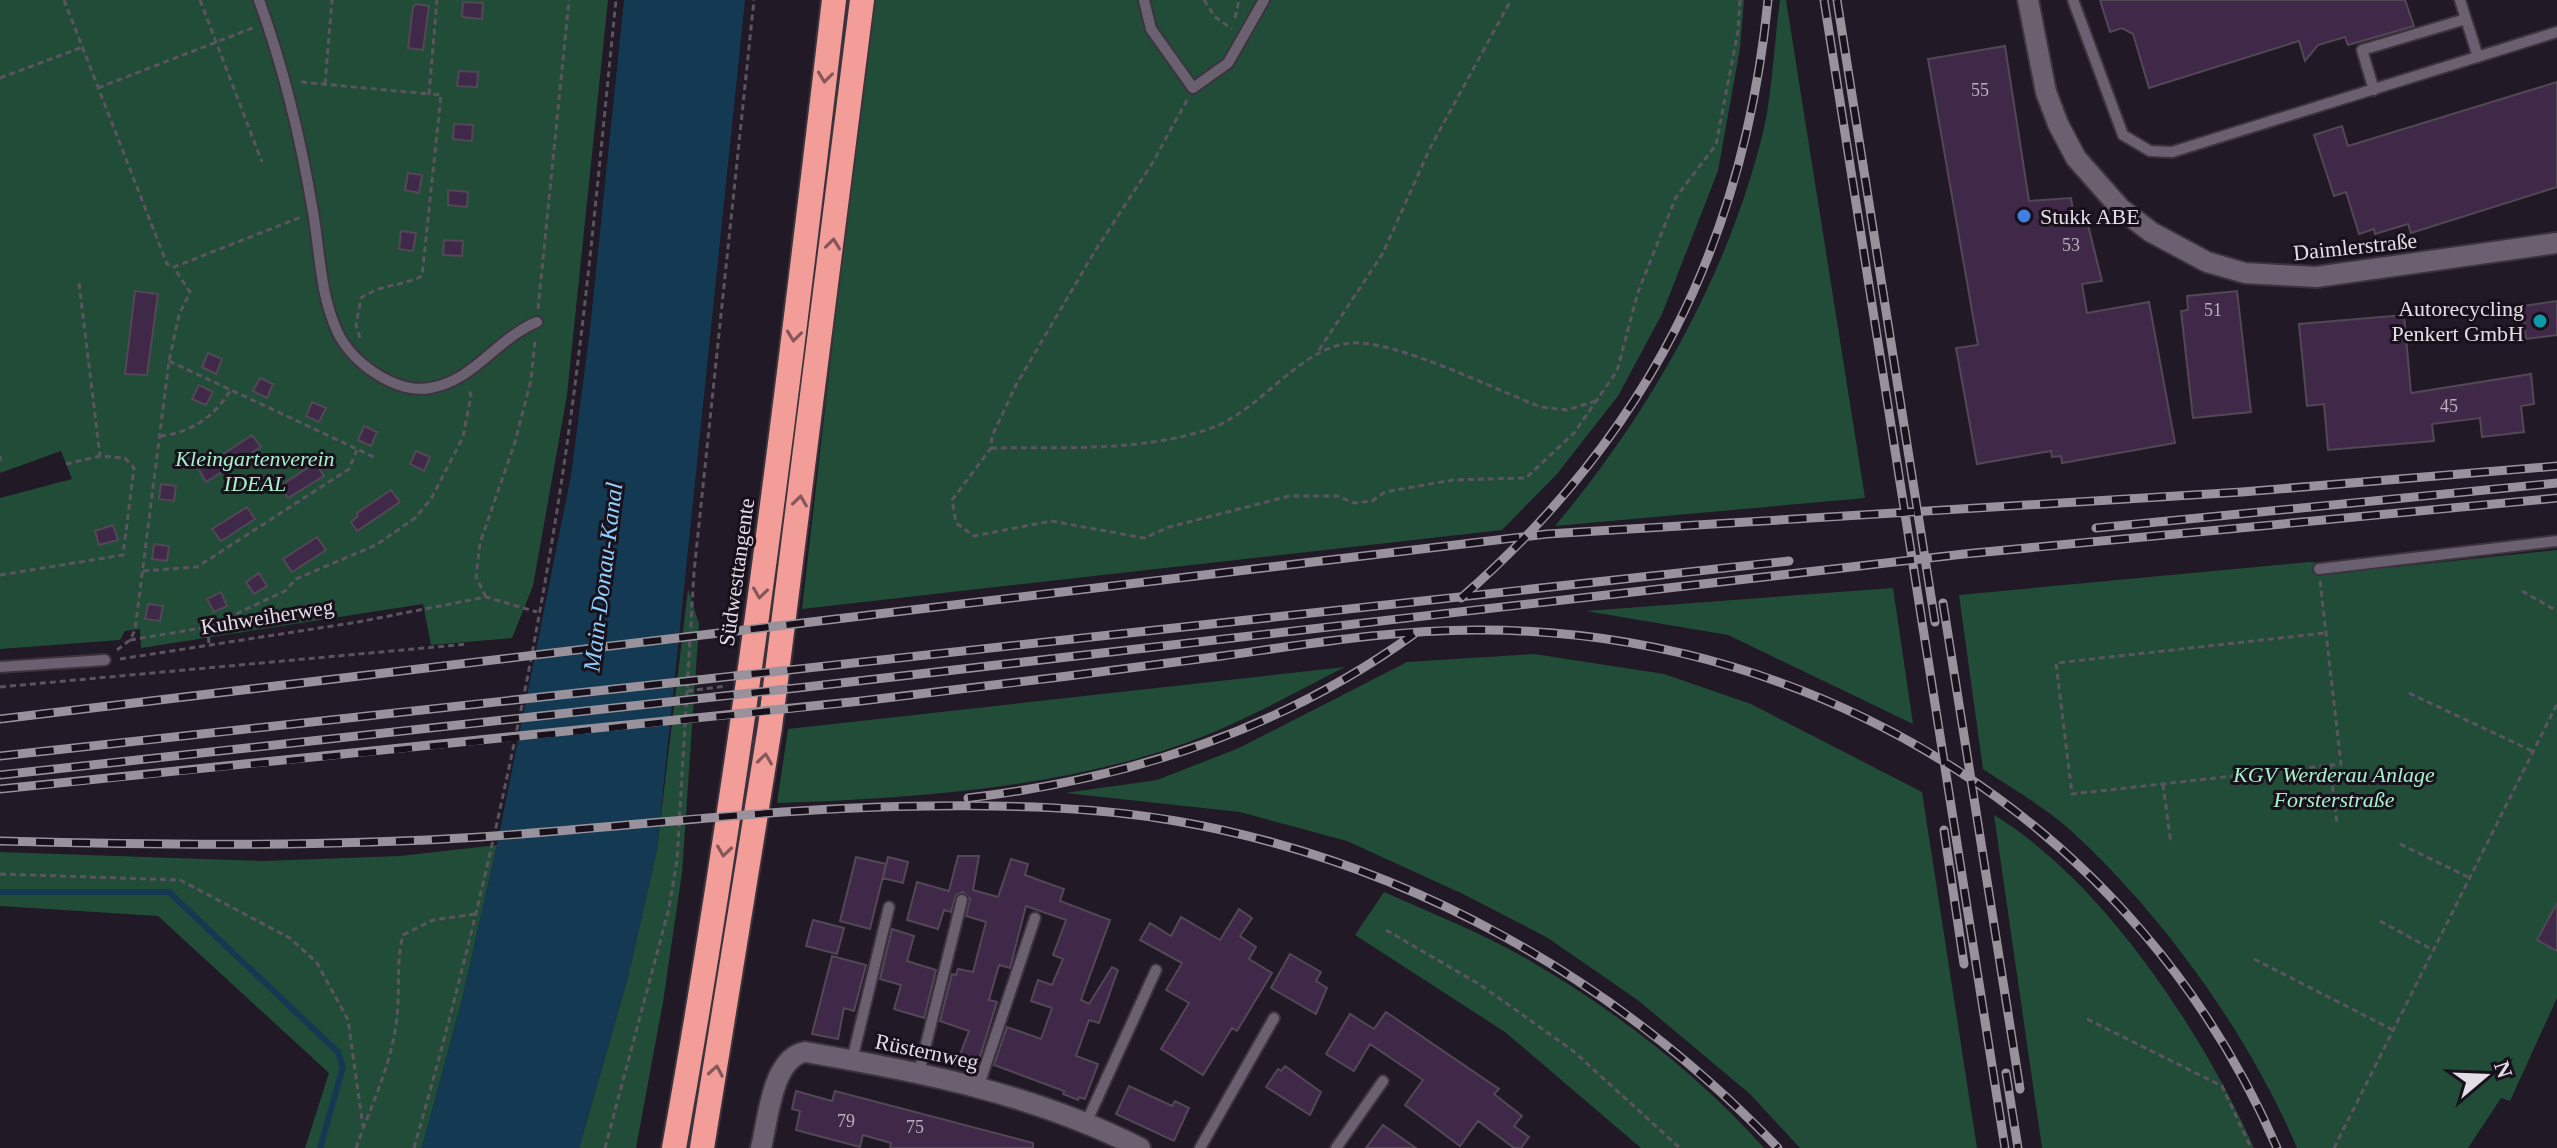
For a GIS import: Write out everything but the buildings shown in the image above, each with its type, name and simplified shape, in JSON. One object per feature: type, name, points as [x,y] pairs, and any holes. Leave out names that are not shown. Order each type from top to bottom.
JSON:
[{"type":"highway","name":"Südwesttangente","points":[[674,1148],[711,938],[747,683],[795,330],[834,0]]},
{"type":"highway","points":[[702,1148],[770,727],[862,0]]},
{"type":"street","name":"Daimlerstraße","points":[[2028,0],[2046,92],[2076,158],[2121,209],[2151,232],[2207,262],[2245,273],[2316,277],[2557,243]]},
{"type":"street","name":"Rüsternweg","points":[[761,1148],[777,1085],[794,1054],[805,1052],[979,1085],[1087,1121],[1117,1143],[1140,1148]]},
{"type":"lane","points":[[259,0],[286,80],[313,212],[323,284],[338,333],[369,371],[410,389],[429,389],[457,381],[521,328],[537,322]]},
{"type":"lane","points":[[1144,0],[1151,29],[1193,88],[1228,63],[1264,0]]},
{"type":"lane","points":[[2073,0],[2123,135],[2150,151],[2172,152],[2557,32]]},
{"type":"lane","points":[[2460,0],[2478,57]]},
{"type":"lane","points":[[2374,90],[2362,50],[2466,19]]},
{"type":"lane","points":[[2319,569],[2557,541]]},
{"type":"lane","points":[[0,667],[105,660]]},
{"type":"lane","points":[[919,1072],[962,900]]},
{"type":"lane","points":[[852,1060],[889,907]]},
{"type":"lane","points":[[979,1085],[1035,918]]},
{"type":"lane","points":[[1087,1121],[1156,970]]},
{"type":"lane","points":[[1200,1148],[1274,1018]]},
{"type":"lane","points":[[1336,1148],[1383,1081]]},
{"type":"path","points":[[64,0],[162,255],[190,292],[179,315],[169,361],[135,630],[130,640],[105,660]]},
{"type":"path","points":[[200,0],[262,162]]},
{"type":"path","points":[[325,84],[332,0]]},
{"type":"path","points":[[429,94],[437,0]]},
{"type":"path","points":[[486,597],[476,577],[480,543],[515,442],[531,380],[569,0]]},
{"type":"path","points":[[414,1148],[475,914],[554,530],[581,340],[616,0]]},
{"type":"path","points":[[605,1148],[669,908],[677,860],[694,572],[754,0]]},
{"type":"path","points":[[1204,0],[1215,17],[1232,29],[1239,0]]},
{"type":"path","points":[[991,448],[1100,446],[1187,435],[1217,426],[1265,397],[1318,351],[1383,253],[1431,146],[1511,0]]},
{"type":"path","points":[[1193,88],[1153,162],[1095,251],[1016,385],[992,436],[991,448],[952,500],[956,523],[974,536],[1051,521],[1144,538],[1169,527],[1289,496],[1338,496],[1354,503],[1372,501],[1385,492],[1453,480],[1526,478],[1574,433],[1617,371],[1638,292],[1676,197],[1716,145],[1738,31],[1740,0]]},
{"type":"path","points":[[98,88],[267,23]]},
{"type":"path","points":[[0,78],[83,47]]},
{"type":"path","points":[[286,80],[441,95],[422,276],[408,283],[378,286],[361,298],[356,325],[369,371]]},
{"type":"path","points":[[174,267],[313,212]]},
{"type":"path","points":[[79,283],[100,456]]},
{"type":"path","points":[[1318,351],[1351,343],[1383,345],[1541,407],[1567,410],[1596,401]]},
{"type":"path","points":[[169,361],[374,457]]},
{"type":"path","points":[[130,640],[208,627],[285,591],[296,579],[376,545],[415,518],[431,499],[463,437],[471,396],[465,374]]},
{"type":"path","points":[[160,436],[180,434],[219,410],[230,390]]},
{"type":"path","points":[[143,571],[197,567],[349,469],[357,450]]},
{"type":"path","points":[[0,575],[123,555],[134,468],[125,458],[100,456],[66,464]]},
{"type":"path","points":[[2319,569],[2341,764],[2072,794],[2056,663],[2325,633]]},
{"type":"path","points":[[2522,591],[2557,611]]},
{"type":"path","name":"Kuhweiherweg","points":[[105,660],[209,646],[486,597],[537,612]]},
{"type":"path","points":[[208,627],[209,646]]},
{"type":"path","points":[[0,687],[468,644]]},
{"type":"path","points":[[687,691],[747,683]]},
{"type":"path","points":[[2409,693],[2534,752]]},
{"type":"path","points":[[2334,1148],[2557,704]]},
{"type":"path","points":[[2550,719],[2557,722]]},
{"type":"path","points":[[2330,766],[2337,824]]},
{"type":"path","points":[[2163,784],[2171,844]]},
{"type":"path","points":[[2400,844],[2468,877]]},
{"type":"path","points":[[0,874],[180,880],[290,938],[317,963],[348,1020],[363,1127]]},
{"type":"path","points":[[356,1148],[389,1059],[397,1017],[398,955],[403,935],[433,920],[475,914]]},
{"type":"path","points":[[2380,921],[2433,950]]},
{"type":"path","points":[[1386,930],[1479,984],[1572,1050],[1680,1148]]},
{"type":"path","points":[[2254,959],[2394,1030]]},
{"type":"path","points":[[2087,1019],[2222,1086],[2251,1148]]},
{"type":"green space","name":"Kleingartenverein IDEAL","points":[[0,0],[608,0],[567,395],[533,586],[512,638],[431,645],[423,604],[141,648],[140,629],[125,631],[120,640],[0,649],[0,498],[72,479],[61,451],[0,473]]},
{"type":"green space","points":[[872,0],[1744,0],[1740,48],[1718,171],[1662,314],[1618,396],[1557,474],[1502,530],[802,609]]},
{"type":"green space","points":[[1780,0],[1786,0],[1865,498],[1555,526],[1623,436],[1654,388],[1708,287],[1749,182],[1764,128]]},
{"type":"green space","name":"KGV Werderau Anlage Forsterstraße","points":[[2557,550],[2557,998],[2510,1101],[2501,1098],[2468,1148],[2297,1148],[2254,1062],[2228,1019],[2199,976],[2136,897],[2068,828],[1983,769],[1959,595],[2309,562],[2395,567]]},
{"type":"green space","points":[[1893,588],[1913,724],[1728,635],[1586,611]]},
{"type":"green space","points":[[688,589],[699,624],[682,873],[663,1002],[636,1148],[579,1148],[628,977],[657,849]]},
{"type":"green space","points":[[1534,654],[1664,674],[1751,704],[1922,792],[1977,1148],[1800,1148],[1750,1094],[1639,1001],[1548,938],[1463,894],[1347,841],[1240,812],[1065,793],[1157,780],[1239,748],[1407,662]]},
{"type":"green space","points":[[1345,667],[1218,730],[1174,747],[1078,773],[927,795],[777,803],[788,729]]},
{"type":"green space","points":[[1994,815],[2034,844],[2073,879],[2111,919],[2146,963],[2207,1057],[2254,1148],[2042,1148]]},
{"type":"green space","points":[[497,845],[462,1000],[422,1148],[305,1148],[329,1073],[158,916],[0,906],[0,852],[263,861],[400,856]]},
{"type":"green space","points":[[1384,892],[1496,942],[1595,1001],[1684,1070],[1764,1148],[1641,1148],[1505,1032],[1355,935]]},
{"type":"water","name":"Main-Donau-Kanal","points":[[624,0],[745,0],[657,849],[628,977],[579,1148],[422,1148],[462,1000],[497,845],[571,476],[590,329]]},
{"type":"waterway","points":[[0,892],[169,892],[338,1052],[343,1067],[320,1148]]},
{"type":"railway","points":[[1461,598],[1526,536],[1584,471],[1633,402],[1675,330],[1709,254],[1736,174],[1756,89],[1768,0]]},
{"type":"railway","points":[[1824,0],[2005,1148]]},
{"type":"railway","points":[[1837,0],[1935,622]]},
{"type":"railway","points":[[0,719],[1547,534],[2242,492],[2557,466]]},
{"type":"railway","points":[[2096,528],[2557,483]]},
{"type":"railway","points":[[0,775],[806,687],[1964,554],[2557,498]]},
{"type":"railway","points":[[0,756],[1789,561]]},
{"type":"railway","points":[[1943,603],[2020,1089]]},
{"type":"railway","points":[[0,789],[861,701],[1385,635],[1484,630],[1611,640],[1733,667],[1850,711],[1958,770],[2056,845],[2144,933],[2218,1035],[2277,1148]]},
{"type":"railway","points":[[968,798],[1087,778],[1202,745],[1311,697],[1414,634]]},
{"type":"railway","points":[[0,841],[240,844],[420,840],[762,814],[931,806],[1054,808],[1176,821],[1262,840],[1345,865],[1426,897],[1503,936],[1578,981],[1648,1031],[1715,1087],[1778,1148]]},
{"type":"railway","points":[[1944,830],[1964,964]]},
{"type":"railway","points":[[2006,1073],[2018,1148]]},
{"type":"place","name":"Stukk ABE","points":[[2024,216]]},
{"type":"place","name":"Autorecycling Penkert GmbH","points":[[2540,321]]}]
